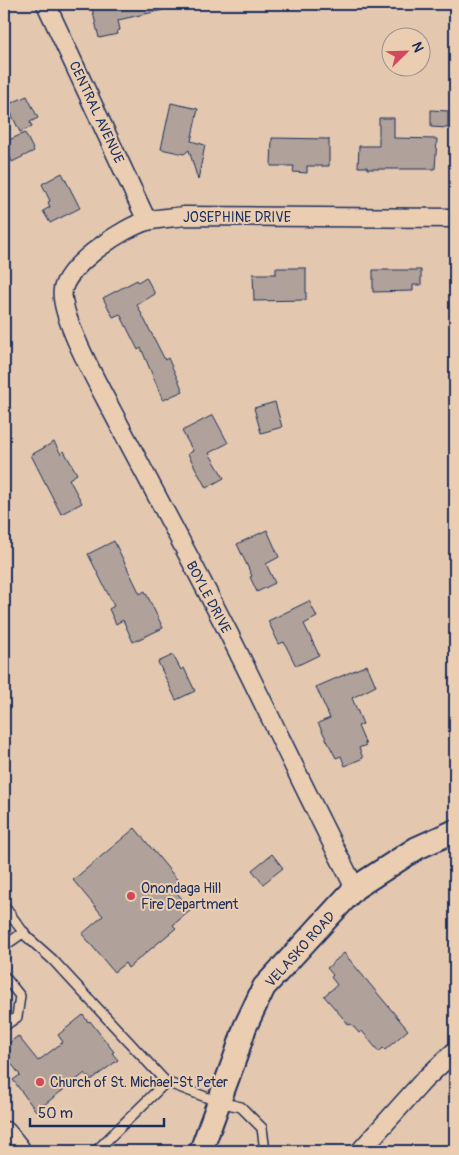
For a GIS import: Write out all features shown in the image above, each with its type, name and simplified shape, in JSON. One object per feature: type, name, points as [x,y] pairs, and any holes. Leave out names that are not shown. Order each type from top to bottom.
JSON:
[{"type":"main road","points":[[4,1136],[16,1151]]},
{"type":"street","name":"CENTRAL AVENUE","points":[[46,4],[147,221]]},
{"type":"street","name":"JOSEPHINE DRIVE","points":[[63,306],[64,288],[73,270],[87,257],[130,228],[147,221],[184,216],[455,218]]},
{"type":"street","name":"BOYLE DRIVE","points":[[63,306],[68,321],[108,404],[230,635],[316,813],[355,888]]},
{"type":"street","name":"VELASKO ROAD","points":[[201,1151],[245,1028],[264,987],[355,888],[417,848],[455,831]]},
{"type":"street","points":[[362,1149],[424,1080],[455,1051]]},
{"type":"lane","points":[[4,906],[24,932],[52,959],[166,1082],[219,1102],[241,1107],[262,1128],[265,1151]]},
{"type":"lane","points":[[4,946],[24,932]]},
{"type":"lane","points":[[4,976],[20,996],[17,1017],[4,1026]]},
{"type":"lane","points":[[96,1151],[166,1082]]},
{"type":"building","points":[[91,4],[162,4],[163,10],[118,20],[120,30],[117,31],[118,34],[99,38]]},
{"type":"building","points":[[27,96],[38,118],[30,122],[32,127],[20,132],[7,105]]},
{"type":"building","points":[[171,103],[198,109],[191,141],[205,145],[198,180],[189,150],[184,154],[161,149]]},
{"type":"building","points":[[431,110],[448,111],[448,128],[431,127]]},
{"type":"building","points":[[379,118],[394,118],[394,138],[437,139],[435,169],[367,169],[367,167],[358,167],[359,146],[379,146]]},
{"type":"building","points":[[25,133],[34,151],[12,162],[4,142]]},
{"type":"building","points":[[272,138],[329,139],[329,166],[307,166],[307,173],[293,172],[294,166],[271,166]]},
{"type":"building","points":[[62,173],[80,208],[50,223],[43,211],[50,207],[48,202],[50,201],[42,184]]},
{"type":"building","points":[[276,268],[306,268],[306,300],[254,301],[253,274],[276,274]]},
{"type":"building","points":[[373,270],[421,270],[421,285],[413,285],[413,291],[373,292]]},
{"type":"building","points":[[146,277],[155,294],[137,305],[165,360],[168,358],[183,391],[163,400],[141,348],[138,350],[120,314],[113,317],[103,298]]},
{"type":"building","points":[[275,402],[282,427],[261,433],[254,408]]},
{"type":"building","points":[[213,415],[228,443],[209,453],[224,478],[206,488],[188,454],[193,451],[182,431]]},
{"type":"building","points":[[54,442],[61,454],[64,451],[77,474],[69,479],[82,503],[61,514],[31,455]]},
{"type":"building","points":[[267,530],[279,557],[266,564],[275,583],[257,592],[250,577],[252,576],[237,544]]},
{"type":"building","points":[[114,541],[140,594],[145,591],[163,628],[133,642],[123,620],[116,624],[109,609],[114,606],[88,554]]},
{"type":"building","points":[[309,601],[317,617],[304,624],[319,655],[296,666],[284,642],[279,644],[268,621]]},
{"type":"building","points":[[173,655],[181,670],[184,668],[195,691],[176,700],[158,662]]},
{"type":"building","points":[[367,665],[376,686],[352,698],[363,724],[358,726],[366,745],[359,748],[363,758],[345,766],[341,756],[336,758],[318,723],[330,718],[316,687]]},
{"type":"building","points":[[135,828],[184,888],[177,893],[191,910],[173,925],[176,928],[128,968],[125,963],[114,972],[82,934],[103,916],[73,880]]},
{"type":"building","points":[[272,854],[283,868],[263,884],[252,870]]},
{"type":"building","points":[[344,953],[408,1030],[385,1050],[383,1048],[379,1052],[362,1031],[359,1033],[351,1024],[349,1025],[324,996],[337,985],[331,977],[333,975],[327,968]]},
{"type":"building","points":[[83,1015],[88,1022],[90,1021],[118,1060],[91,1080],[85,1073],[36,1111],[13,1080],[20,1075],[4,1054],[4,1047],[18,1036],[38,1061],[63,1042],[58,1035]]},
{"type":"place","name":"Onondaga Hill Fire Department","points":[[131,896]]},
{"type":"place","name":"Church of St. Michael-St Peter","points":[[40,1082]]}]
